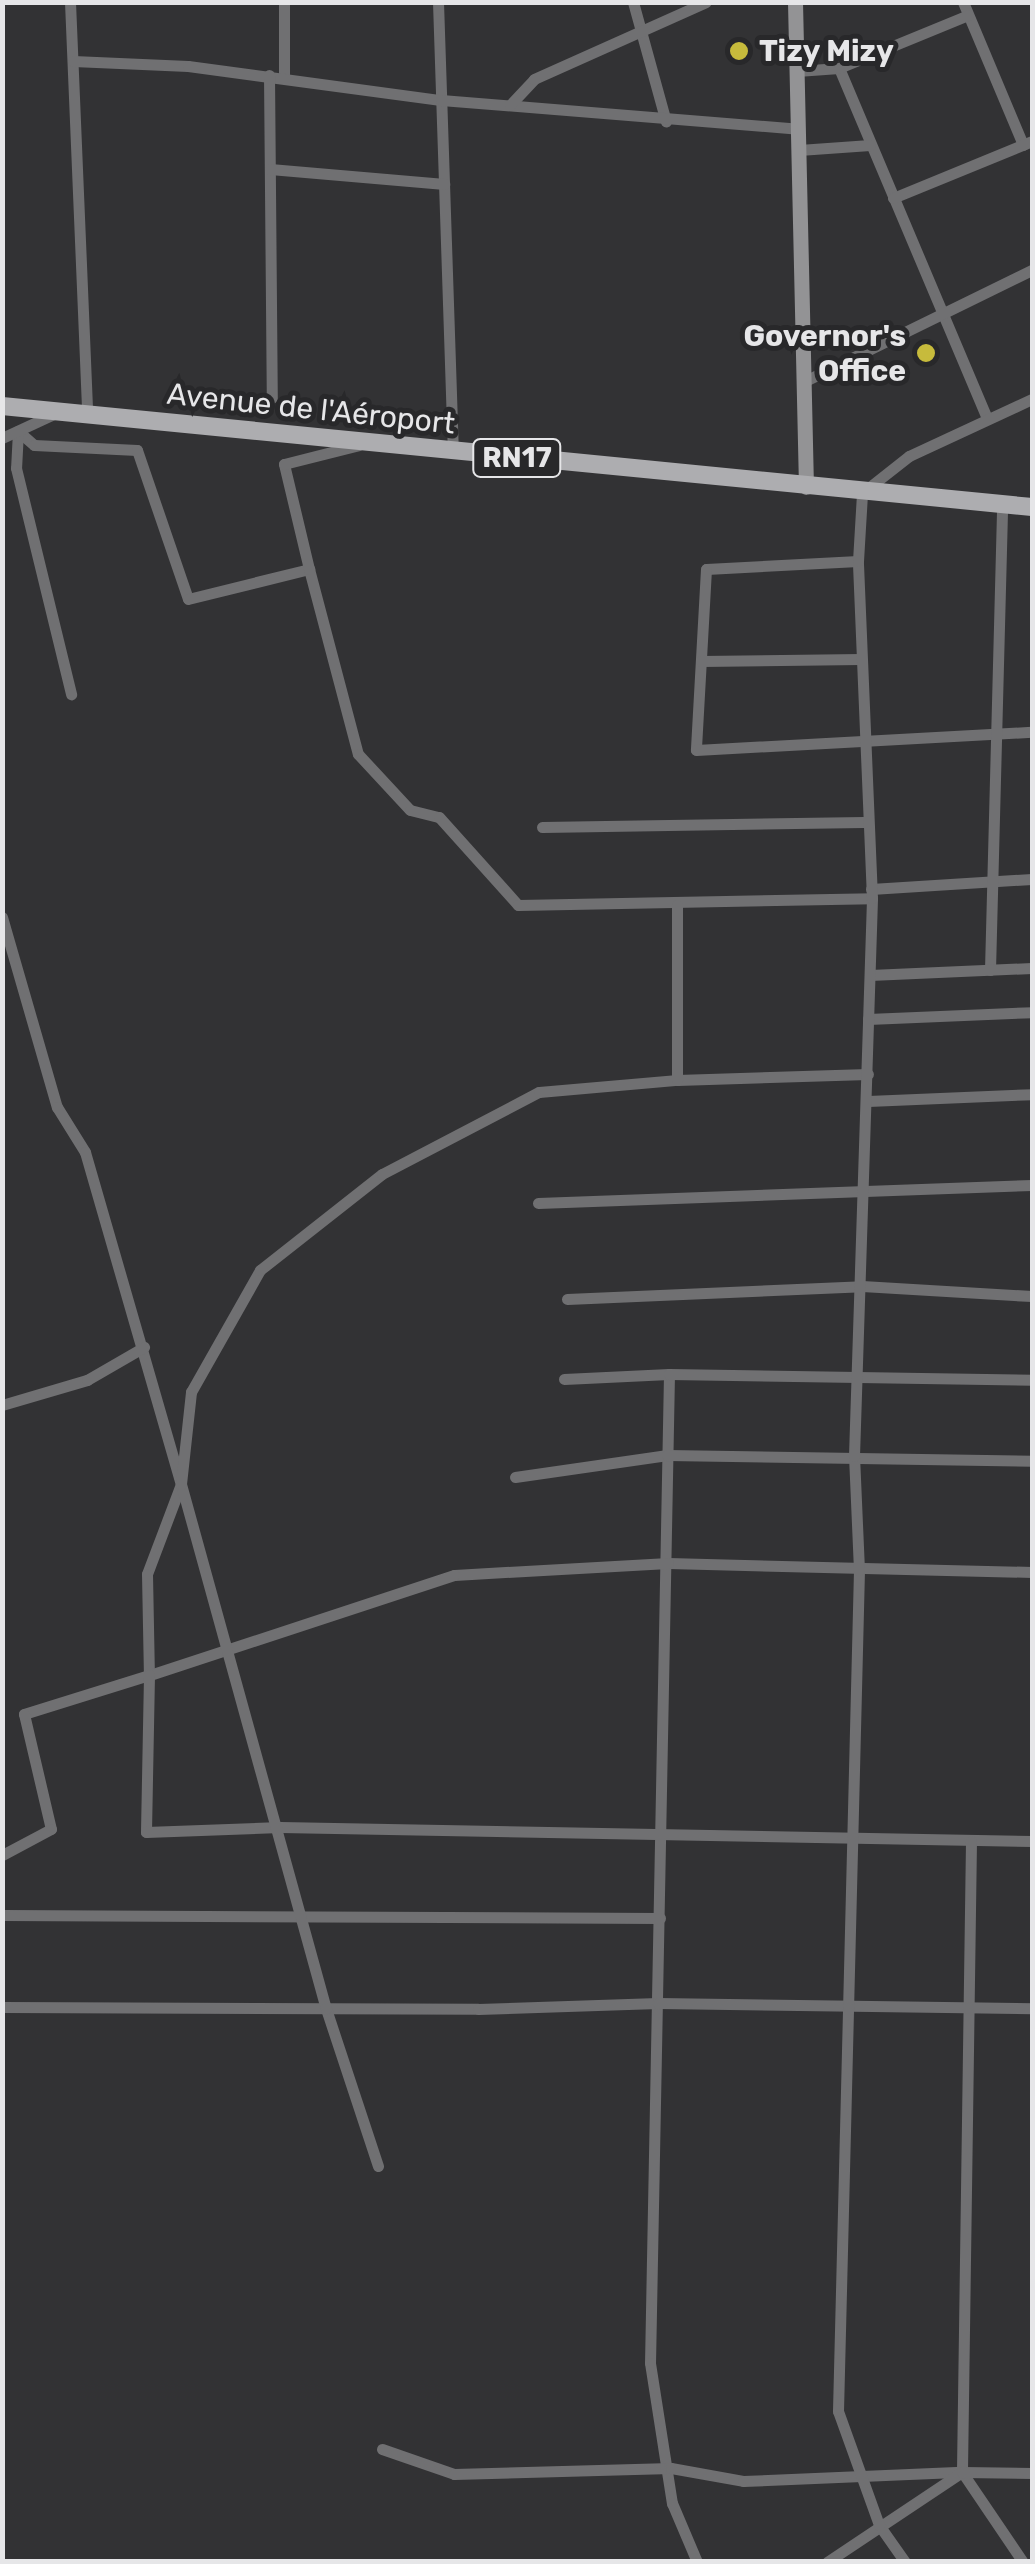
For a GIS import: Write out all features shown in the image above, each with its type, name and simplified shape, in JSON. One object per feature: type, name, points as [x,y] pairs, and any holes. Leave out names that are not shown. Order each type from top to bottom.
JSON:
[{"type":"main road","name":"Avenue de l'Aéroport","points":[[2,406],[1032,507]]},
{"type":"street","points":[[70,2],[87,414]]},
{"type":"street","points":[[284,2],[284,76]]},
{"type":"street","points":[[438,2],[453,451]]},
{"type":"street","points":[[633,2],[645,29],[666,122]]},
{"type":"street","points":[[510,105],[534,80],[706,2]]},
{"type":"street","points":[[796,2],[806,486]]},
{"type":"street","points":[[797,72],[839,68],[966,9],[1028,143],[894,198]]},
{"type":"street","points":[[73,60],[284,76],[442,100],[666,122],[798,129]]},
{"type":"street","points":[[839,68],[987,418]]},
{"type":"street","points":[[269,75],[272,398]]},
{"type":"street","points":[[799,150],[870,145]]},
{"type":"street","points":[[270,169],[444,184]]},
{"type":"street","points":[[805,381],[1032,270]]},
{"type":"street","points":[[905,2562],[879,2525],[838,2411],[859,1570],[854,1456],[868,1101],[871,894],[864,822],[868,742],[858,560],[862,492],[908,456],[1032,399]]},
{"type":"street","points":[[2,438],[58,412]]},
{"type":"street","points":[[18,431],[34,446],[137,450],[188,599],[309,569]]},
{"type":"street","points":[[18,431],[16,468],[71,694]]},
{"type":"street","points":[[367,443],[284,464],[358,754],[410,810],[439,817],[518,904],[677,905],[871,894],[1032,879]]},
{"type":"street","points":[[990,970],[1002,503]]},
{"type":"street","points":[[858,560],[706,569],[696,750],[1032,732]]},
{"type":"street","points":[[701,662],[861,659]]},
{"type":"street","points":[[542,827],[864,822]]},
{"type":"street","points":[[677,905],[678,1080]]},
{"type":"street","points":[[2,917],[56,1107],[84,1152],[144,1347],[224,1650],[280,1826],[326,2009],[378,2166]]},
{"type":"street","points":[[870,975],[1032,968]]},
{"type":"street","points":[[868,1019],[1032,1012]]},
{"type":"street","points":[[868,1074],[678,1080],[539,1092],[382,1174],[260,1270],[190,1392],[182,1484],[147,1574],[146,1832],[280,1826],[662,1831],[852,1842],[1032,1841]]},
{"type":"street","points":[[868,1101],[1032,1094]]},
{"type":"street","points":[[538,1203],[864,1187],[1032,1185]]},
{"type":"street","points":[[567,1299],[862,1286],[1032,1296]]},
{"type":"street","points":[[2,1405],[87,1380],[144,1347]]},
{"type":"street","points":[[670,1374],[650,2364],[670,2468],[672,2503],[698,2562]]},
{"type":"street","points":[[564,1380],[670,1374],[1032,1380]]},
{"type":"street","points":[[515,1477],[667,1455],[1032,1462]]},
{"type":"street","points":[[2,1855],[52,1829],[24,1714],[454,1574],[668,1563],[1032,1572]]},
{"type":"street","points":[[970,1841],[964,2004],[962,2472],[1023,2562]]},
{"type":"street","points":[[2,1915],[660,1918]]},
{"type":"street","points":[[2,2007],[326,2009],[658,2002],[1032,2008]]},
{"type":"street","points":[[382,2448],[454,2474],[670,2468],[743,2481],[862,2472],[1032,2473]]},
{"type":"street","points":[[827,2562],[962,2472]]},
{"type":"place","name":"Tizy Mizy","points":[[739,51]]},
{"type":"place","name":"Governor's Office","points":[[926,353]]}]
